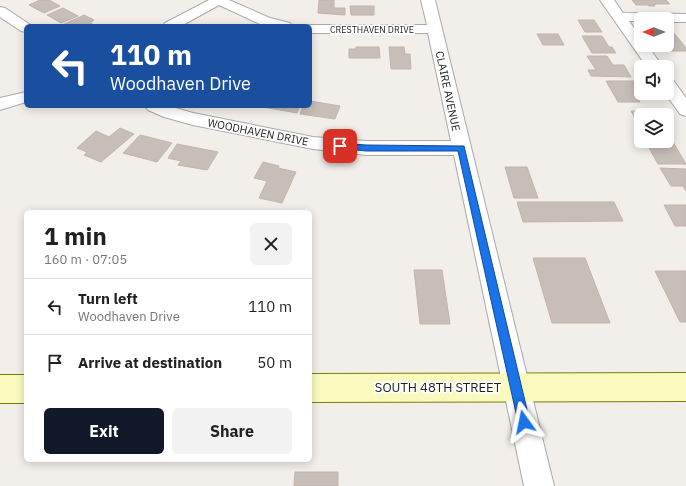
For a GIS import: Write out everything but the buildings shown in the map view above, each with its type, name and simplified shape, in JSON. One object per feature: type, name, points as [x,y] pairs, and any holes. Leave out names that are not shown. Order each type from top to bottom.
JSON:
[{"type":"main road","name":"SOUTH 48TH STREET","points":[[312,388],[686,387]]},
{"type":"main road","points":[[0,389],[24,389]]},
{"type":"street","points":[[174,24],[218,0],[265,20],[278,24]]},
{"type":"street","name":"CLAIRE AVENUE","points":[[428,0],[539,486]]},
{"type":"street","points":[[607,0],[650,60]]},
{"type":"street","points":[[0,12],[24,27]]},
{"type":"street","points":[[619,17],[686,18]]},
{"type":"street","name":"CRESTHAVEN DRIVE","points":[[312,28],[435,29]]},
{"type":"street","points":[[674,94],[686,110]]},
{"type":"street","points":[[0,104],[24,98]]},
{"type":"street","name":"WOODHAVEN DRIVE","points":[[159,108],[170,113],[194,119],[313,143],[366,148],[461,148]]},
{"type":"route","points":[[340,146],[366,148],[461,148],[524,422]]}]
